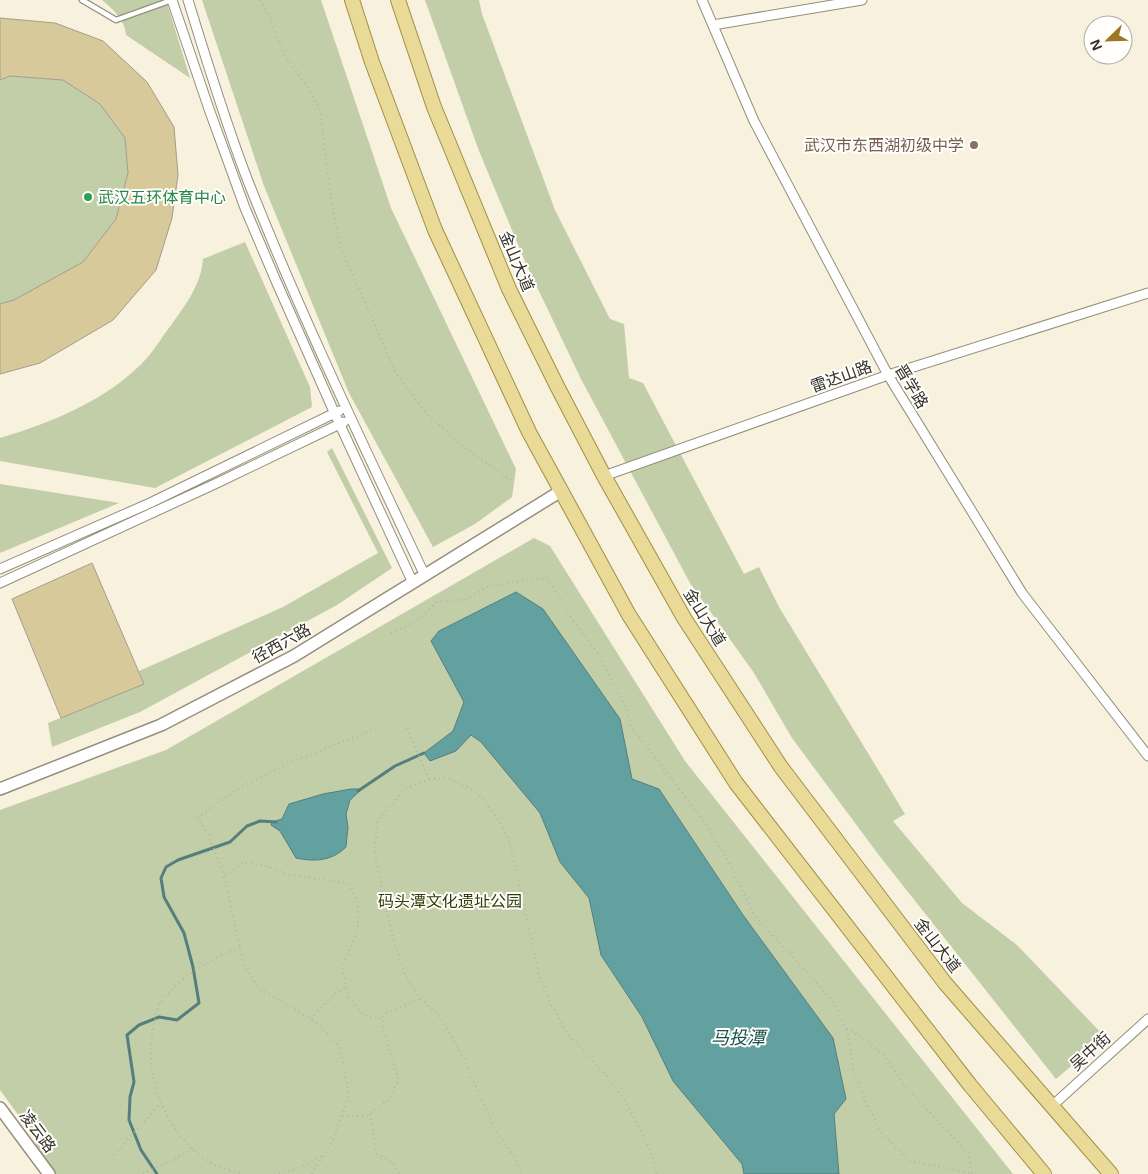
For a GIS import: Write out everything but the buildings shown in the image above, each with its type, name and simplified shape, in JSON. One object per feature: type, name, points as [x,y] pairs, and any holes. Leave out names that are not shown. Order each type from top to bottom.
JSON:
[{"type":"main road","points":[[352,0],[372,62],[434,230],[529,432],[629,615],[736,782],[970,1085],[1044,1174]]},
{"type":"main road","name":"金山大道","points":[[398,0],[434,107],[509,289],[604,476],[684,618],[780,767],[945,983],[1111,1174]]},
{"type":"street","points":[[172,0],[209,110],[245,208],[335,414],[413,583]]},
{"type":"street","points":[[188,0],[214,86],[246,176],[318,347],[425,576]]},
{"type":"street","name":"晋学路","points":[[702,0],[754,121],[888,375],[1022,593],[1148,756]]},
{"type":"street","points":[[713,25],[862,0]]},
{"type":"street","name":"雷达山路","points":[[604,476],[888,375],[1148,293]]},
{"type":"street","points":[[0,569],[150,503],[346,408]]},
{"type":"street","points":[[0,584],[199,492],[351,418]]},
{"type":"street","name":"径西六路","points":[[0,789],[161,725],[294,656],[561,491]]},
{"type":"street","name":"吴中街","points":[[1052,1106],[1148,1019]]},
{"type":"street","name":"凌云路","points":[[0,1108],[49,1174]]},
{"type":"lane","points":[[82,0],[116,20],[172,0]]},
{"type":"path","points":[[260,0],[270,18],[283,53],[308,88],[320,109],[330,191],[340,247],[397,375],[428,415],[465,448],[514,482]]},
{"type":"path","points":[[391,633],[417,621],[437,602],[467,599],[487,587],[531,579],[548,579],[574,622],[598,653],[627,710],[632,728],[703,820],[729,862],[754,915],[833,1001],[846,1028],[854,1073],[867,1105],[882,1133],[909,1161],[972,1174],[968,1153],[905,1086],[887,1059],[869,1042],[846,1028]]},
{"type":"path","points":[[312,1174],[333,1140],[349,1095],[340,1047],[312,1019],[259,988],[244,966],[224,875],[211,841],[198,818],[235,791],[290,763],[360,736],[378,727]]},
{"type":"path","points":[[407,728],[429,779]]},
{"type":"path","points":[[522,1174],[514,1156],[494,1130],[463,1057],[442,1019],[421,999],[407,978],[396,949],[376,854],[377,821],[405,789],[429,779],[448,778],[478,793],[500,822],[509,840],[540,978],[550,1002],[567,1033],[606,1075],[626,1102],[650,1150],[657,1174]]},
{"type":"path","points":[[224,875],[244,862],[263,865],[299,877],[348,883],[358,902],[358,930],[342,968],[346,987],[349,998],[364,1015],[383,1020]]},
{"type":"path","points":[[240,947],[200,966],[180,980],[160,1003],[149,1049],[151,1072],[161,1102],[188,1145],[211,1163],[243,1174]]},
{"type":"path","points":[[312,1019],[334,994],[346,987]]},
{"type":"path","points":[[342,1116],[366,1116],[387,1101],[399,1081],[382,1025],[384,1014],[421,999]]},
{"type":"path","points":[[114,1155],[161,1102]]},
{"type":"path","points":[[370,1113],[377,1154],[392,1162],[400,1174]]},
{"type":"path","points":[[143,1174],[194,1149]]},
{"type":"path","points":[[278,1174],[299,1168],[324,1156]]},
{"type":"green space","points":[[102,0],[166,0],[190,78],[126,35],[121,20]]},
{"type":"green space","points":[[202,0],[321,0],[391,208],[516,469],[512,497],[475,524],[433,547],[349,393],[264,186]]},
{"type":"green space","points":[[425,0],[479,0],[482,14],[555,210],[610,319],[624,324],[629,378],[643,383],[744,574],[759,567],[779,607],[905,814],[893,821],[962,903],[1017,945],[1105,1037],[1056,1079],[878,854],[792,738],[754,673],[690,583],[581,379],[527,266],[479,151]]},
{"type":"green space","name":"武汉五环体育中心","points":[[0,18],[55,23],[103,41],[147,82],[174,127],[178,175],[172,218],[156,270],[113,320],[40,363],[0,374]]},
{"type":"green space","points":[[245,242],[310,387],[312,407],[155,488],[0,461],[0,438],[39,425],[79,408],[116,386],[132,373],[150,354],[187,302],[196,286],[203,259]]},
{"type":"green space","points":[[332,448],[392,568],[337,605],[140,712],[52,747],[48,723],[144,684],[139,671],[283,607],[378,553],[327,452]]},
{"type":"green space","points":[[0,484],[13,486],[119,503],[0,553]]},
{"type":"green space","name":"码头潭文化遗址公园","points":[[534,538],[550,546],[685,761],[1013,1174],[54,1174],[34,1146],[38,1142],[0,1090],[0,810],[166,750]]},
{"type":"water","name":"马投潭","points":[[516,592],[543,609],[620,719],[632,779],[659,789],[743,915],[833,1038],[846,1099],[834,1114],[839,1174],[744,1174],[742,1164],[673,1081],[642,1017],[601,955],[589,898],[560,862],[540,813],[481,742],[471,735],[456,751],[430,761],[424,753],[453,731],[464,702],[431,641],[439,631]]},
{"type":"water","points":[[362,789],[350,800],[346,814],[348,827],[346,847],[329,858],[310,860],[296,858],[280,831],[271,825],[272,822],[282,819],[289,804],[323,794]]},
{"type":"waterway","points":[[358,791],[395,766],[424,753]]},
{"type":"waterway","points":[[157,1174],[141,1150],[129,1120],[130,1097],[134,1082],[127,1035],[139,1025],[159,1017],[177,1020],[199,1003],[193,967],[184,933],[164,897],[161,878],[166,867],[178,860],[230,842],[247,826],[260,821],[276,822]]},
{"type":"place","name":"武汉市东西湖初级中学","points":[[974,145]]},
{"type":"place","name":"武汉五环体育中心","points":[[88,197]]}]
